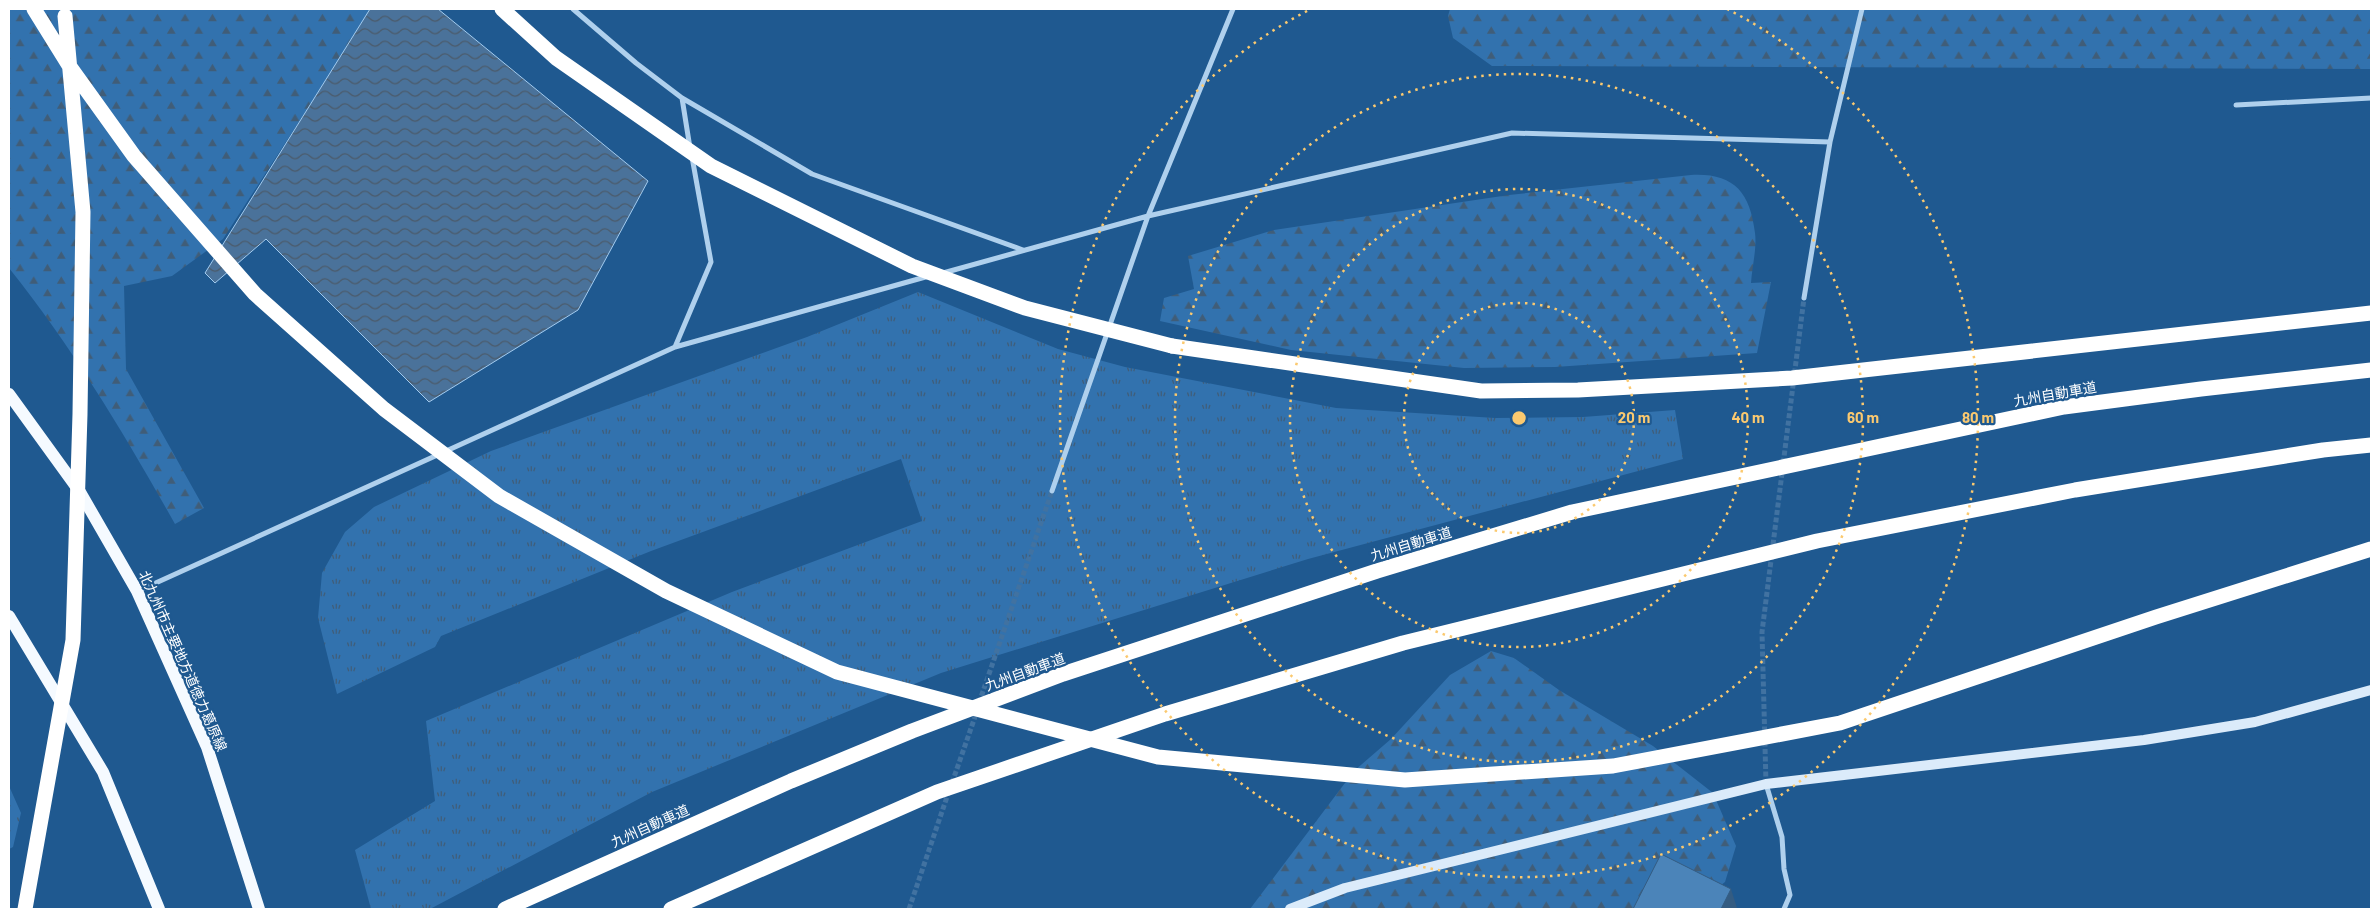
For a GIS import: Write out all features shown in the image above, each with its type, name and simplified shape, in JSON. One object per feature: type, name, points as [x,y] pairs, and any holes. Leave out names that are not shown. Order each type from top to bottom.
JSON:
[{"type":"highway","points":[[34,9],[70,67],[134,156],[255,294],[384,409],[499,496],[666,591],[838,672],[1158,757],[1405,780],[1613,766],[1840,723],[2175,611],[2371,549]]},
{"type":"highway","points":[[502,9],[556,58],[711,166],[912,266],[1025,308],[1172,346],[1481,391],[1578,390],[1792,378],[2371,313]]},
{"type":"highway","points":[[24,909],[73,640],[80,414],[83,212],[65,12]]},
{"type":"highway","name":"九州自動車道","points":[[505,909],[791,781],[912,731],[1063,674],[1377,571],[1572,512],[2064,408],[2201,389],[2371,370]]},
{"type":"highway","points":[[670,909],[937,792],[1165,714],[1403,643],[1827,539],[2075,490],[2323,450],[2371,445]]},
{"type":"main road","name":"北九州市主要地方道徳力葛原線","points":[[9,394],[80,492],[137,591],[207,746],[260,909]]},
{"type":"main road","points":[[9,616],[103,772],[159,909]]},
{"type":"street","points":[[573,9],[636,63],[682,98],[812,174],[1024,250]]},
{"type":"street","points":[[1052,491],[1148,216],[1232,9]]},
{"type":"street","points":[[1804,298],[1830,142],[1862,9]]},
{"type":"street","points":[[675,347],[711,262],[682,98]]},
{"type":"street","points":[[2236,105],[2371,98]]},
{"type":"street","points":[[137,591],[675,347],[1148,216],[1512,133],[1830,142]]},
{"type":"street","points":[[1290,909],[1345,888],[1766,784],[2144,740],[2256,722],[2371,690]]},
{"type":"street","points":[[1766,784],[1782,837],[1784,869],[1790,895],[1784,909]]},
{"type":"green space","points":[[9,9],[372,9],[223,239],[172,276],[124,286],[126,369],[204,508],[175,524],[97,393],[55,329],[9,268]]},
{"type":"green space","points":[[1450,9],[2371,9],[2371,69],[1492,66],[1453,38],[1448,16]]},
{"type":"green space","points":[[1691,175],[1706,175],[1728,181],[1744,196],[1749,206],[1755,233],[1751,283],[1771,282],[1757,353],[1555,367],[1464,368],[1291,350],[1160,321],[1164,298],[1194,289],[1188,256],[1274,230],[1509,195]]},
{"type":"green space","points":[[918,292],[1058,349],[1125,367],[1336,408],[1495,418],[1583,417],[1675,410],[1683,459],[1308,559],[941,673],[652,792],[430,909],[371,909],[355,850],[435,801],[426,721],[732,592],[922,521],[901,459],[651,551],[441,636],[435,647],[337,694],[318,618],[322,573],[345,532],[374,507],[491,451],[807,337]]},
{"type":"green space","points":[[1491,651],[1514,658],[1559,690],[1653,746],[1713,793],[1736,846],[1725,882],[1690,909],[1250,909],[1354,771],[1391,739],[1450,675]]},
{"type":"green space","points":[[9,786],[21,813],[13,847],[9,849]]},
{"type":"water","points":[[370,9],[438,9],[648,181],[578,310],[429,402],[266,239],[215,283],[205,273]]},
{"type":"building","points":[[1661,854],[1731,889],[1721,909],[1633,909]]},
{"type":"tunnel","points":[[1766,784],[1762,632],[1804,298]]},
{"type":"tunnel","points":[[979,703],[1052,491]]},
{"type":"tunnel","points":[[952,783],[977,711]]},
{"type":"tunnel","points":[[909,909],[949,791]]}]
